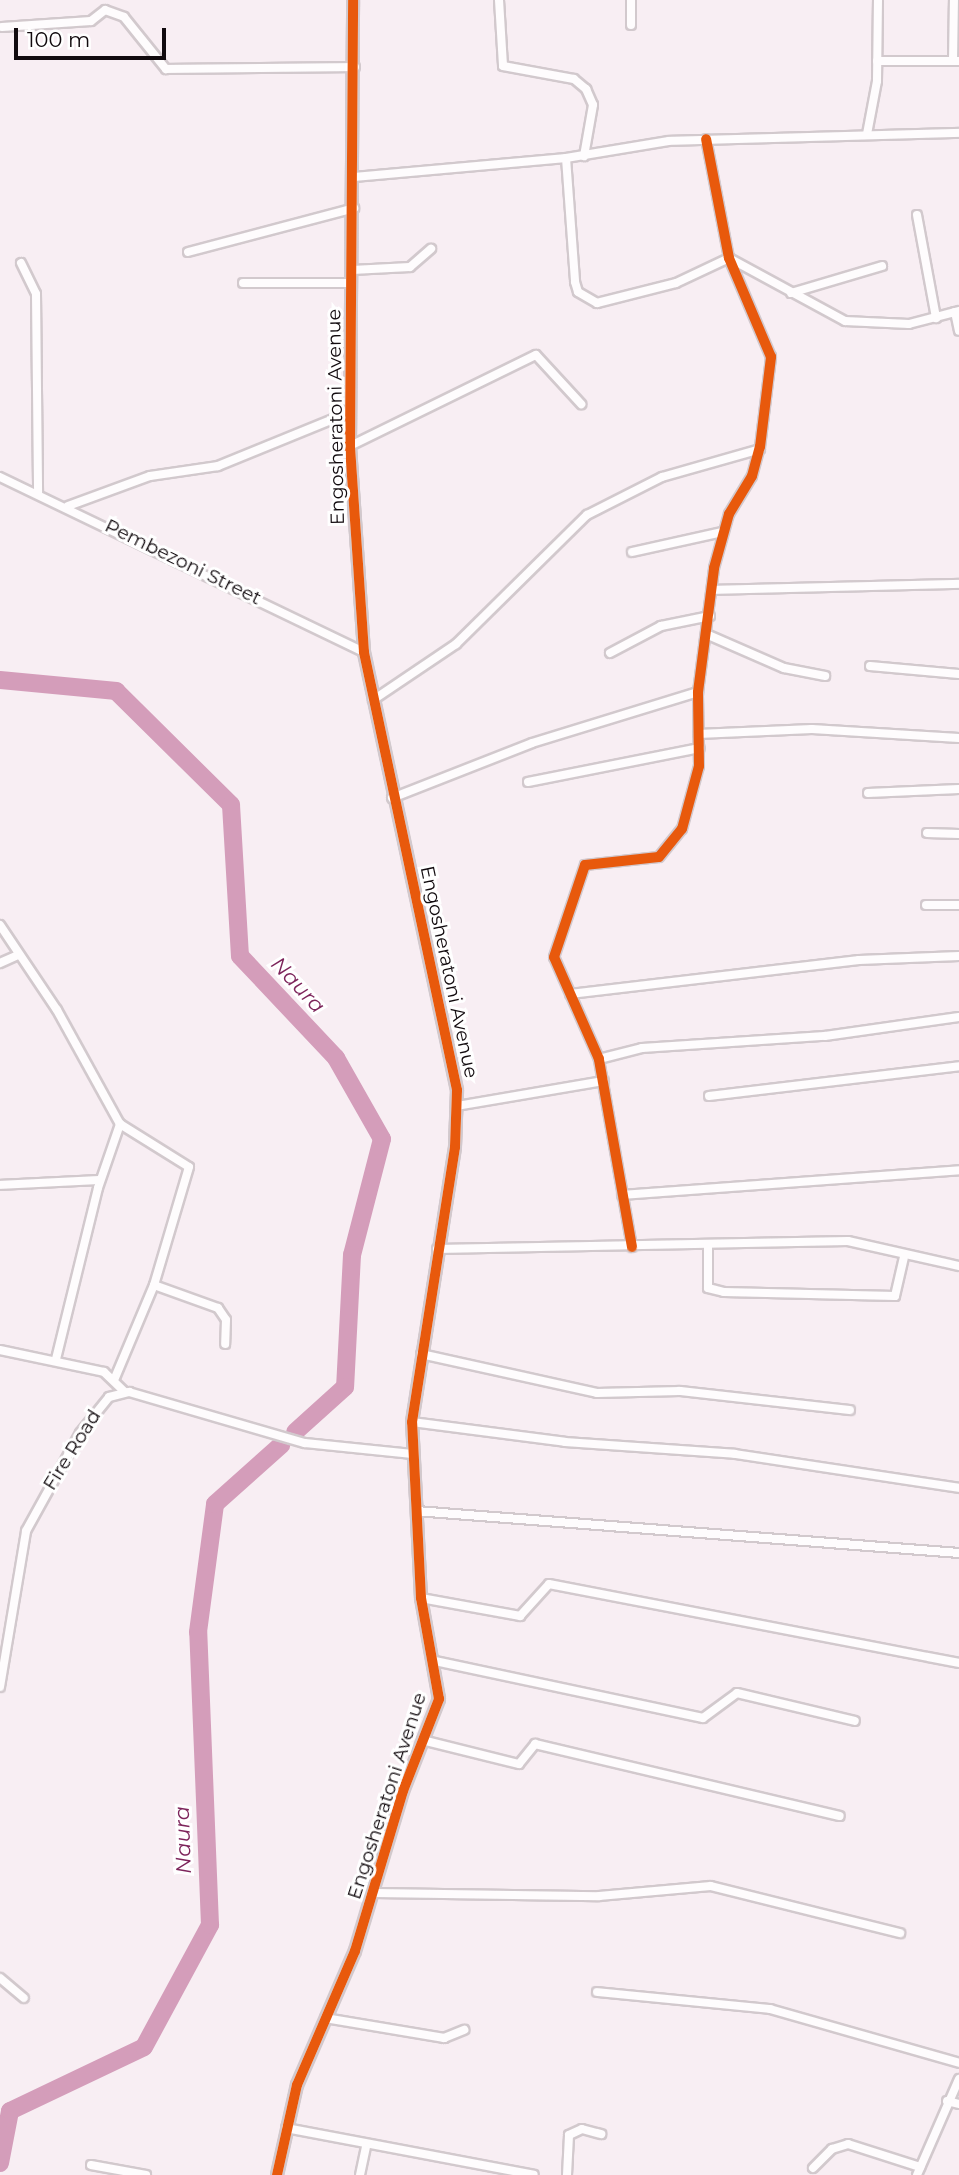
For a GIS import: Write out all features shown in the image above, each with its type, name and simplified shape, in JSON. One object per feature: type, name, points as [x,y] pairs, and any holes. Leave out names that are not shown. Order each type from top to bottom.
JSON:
[{"type":"street","name":"Engosheratoni Avenue","points":[[277,2175],[286,2128],[325,2018],[375,1893],[422,1740],[439,1699],[435,1661],[421,1598],[412,1422],[457,1106],[364,652],[350,446],[355,67],[353,0]]},
{"type":"street","points":[[499,0],[503,66],[574,79],[586,89],[593,105],[584,156]]},
{"type":"street","points":[[631,0],[631,25]]},
{"type":"street","points":[[867,134],[877,61],[878,0]]},
{"type":"street","points":[[877,61],[956,61],[954,0]]},
{"type":"street","points":[[2,27],[91,21],[105,10],[124,17],[166,69],[355,67]]},
{"type":"street","points":[[354,177],[566,158],[706,139],[959,133]]},
{"type":"street","points":[[632,1247],[599,1059],[554,957],[578,899],[582,869],[593,862],[646,861],[670,847],[691,806],[700,748],[698,692],[722,532],[760,449],[771,357],[729,258],[706,139]]},
{"type":"street","points":[[566,158],[575,282],[585,299],[621,301],[729,258]]},
{"type":"street","points":[[188,251],[354,208]]},
{"type":"street","points":[[918,215],[936,318]]},
{"type":"street","points":[[352,270],[410,267],[431,250]]},
{"type":"street","points":[[729,258],[845,321],[876,326],[936,318],[957,312],[959,331]]},
{"type":"street","points":[[21,263],[36,293],[40,340],[38,494]]},
{"type":"street","points":[[790,293],[882,266]]},
{"type":"street","points":[[243,283],[352,283]]},
{"type":"street","points":[[350,446],[536,355],[581,404]]},
{"type":"street","points":[[68,506],[150,476],[218,466],[350,412]]},
{"type":"street","points":[[373,700],[456,644],[587,515],[663,477],[760,449]]},
{"type":"street","name":"Pembezoni Street","points":[[0,477],[68,506],[364,652]]},
{"type":"street","points":[[632,552],[722,532]]},
{"type":"street","points":[[712,590],[959,584]]},
{"type":"street","points":[[610,653],[661,626],[710,615]]},
{"type":"street","points":[[706,634],[784,668],[825,676]]},
{"type":"street","points":[[870,666],[959,674]]},
{"type":"street","points":[[393,798],[532,743],[698,692]]},
{"type":"street","points":[[698,734],[813,729],[959,738]]},
{"type":"street","points":[[528,782],[700,748]]},
{"type":"street","points":[[868,793],[959,789]]},
{"type":"street","points":[[927,833],[959,834]]},
{"type":"street","points":[[926,905],[959,905]]},
{"type":"street","points":[[0,925],[57,1010],[120,1124],[189,1167],[154,1285],[116,1378]]},
{"type":"street","points":[[0,963],[18,955]]},
{"type":"street","points":[[570,994],[859,960],[959,956]]},
{"type":"street","points":[[599,1059],[642,1048],[825,1036],[959,1017]]},
{"type":"street","points":[[709,1096],[959,1066]]},
{"type":"street","points":[[457,1106],[604,1081]]},
{"type":"street","points":[[56,1359],[100,1180],[120,1124]]},
{"type":"street","points":[[622,1195],[959,1170]]},
{"type":"street","points":[[0,1185],[100,1180]]},
{"type":"street","points":[[437,1249],[848,1241],[904,1258],[959,1266]]},
{"type":"street","points":[[708,1244],[708,1288],[724,1292],[895,1296],[904,1258]]},
{"type":"street","points":[[154,1285],[218,1308],[226,1320],[225,1344]]},
{"type":"street","points":[[0,1350],[56,1359],[116,1378],[125,1392],[305,1443],[412,1454]]},
{"type":"street","points":[[421,1354],[597,1393],[668,1390],[850,1410]]},
{"type":"street","name":"Fire Road","points":[[0,1687],[15,1576],[32,1518],[94,1413],[109,1397],[125,1392]]},
{"type":"street","points":[[412,1422],[565,1442],[735,1454],[959,1488]]},
{"type":"street","points":[[416,1511],[959,1553]]},
{"type":"street","points":[[421,1598],[520,1616],[549,1584],[959,1663]]},
{"type":"street","points":[[435,1661],[704,1718],[737,1693],[855,1721]]},
{"type":"street","points":[[422,1740],[519,1765],[534,1744],[840,1816]]},
{"type":"street","points":[[375,1893],[599,1896],[711,1886],[900,1933]]},
{"type":"street","points":[[0,1978],[24,1998]]},
{"type":"street","points":[[597,1992],[770,2009],[959,2063]]},
{"type":"street","points":[[325,2018],[444,2038],[464,2030]]},
{"type":"street","points":[[813,2168],[832,2148],[848,2144],[919,2171],[947,2101],[959,2079]]},
{"type":"street","points":[[947,2101],[959,2104]]},
{"type":"street","points":[[286,2128],[366,2146],[534,2175]]},
{"type":"street","points":[[567,2175],[569,2135],[582,2129],[601,2134]]},
{"type":"street","points":[[360,2175],[366,2146]]},
{"type":"street","points":[[91,2165],[146,2175]]},
{"type":"waterway","name":"Naura","points":[[0,680],[116,691],[231,805],[240,956],[336,1058],[382,1139],[352,1255],[345,1387],[295,1432]]},
{"type":"waterway","name":"Naura","points":[[0,2163],[10,2111],[144,2047],[210,1925],[198,1632],[215,1504],[281,1445]]},
{"type":"cycle path","points":[[277,2175],[297,2085],[355,1951],[403,1791],[439,1699],[421,1598],[412,1422],[455,1147],[457,1090],[364,652],[350,446],[353,0]]},
{"type":"cycle path","points":[[632,1247],[599,1059],[554,957],[585,865],[659,857],[682,829],[699,766],[698,692],[714,568],[729,514],[752,476],[760,447],[771,357],[729,258],[706,139]]}]
